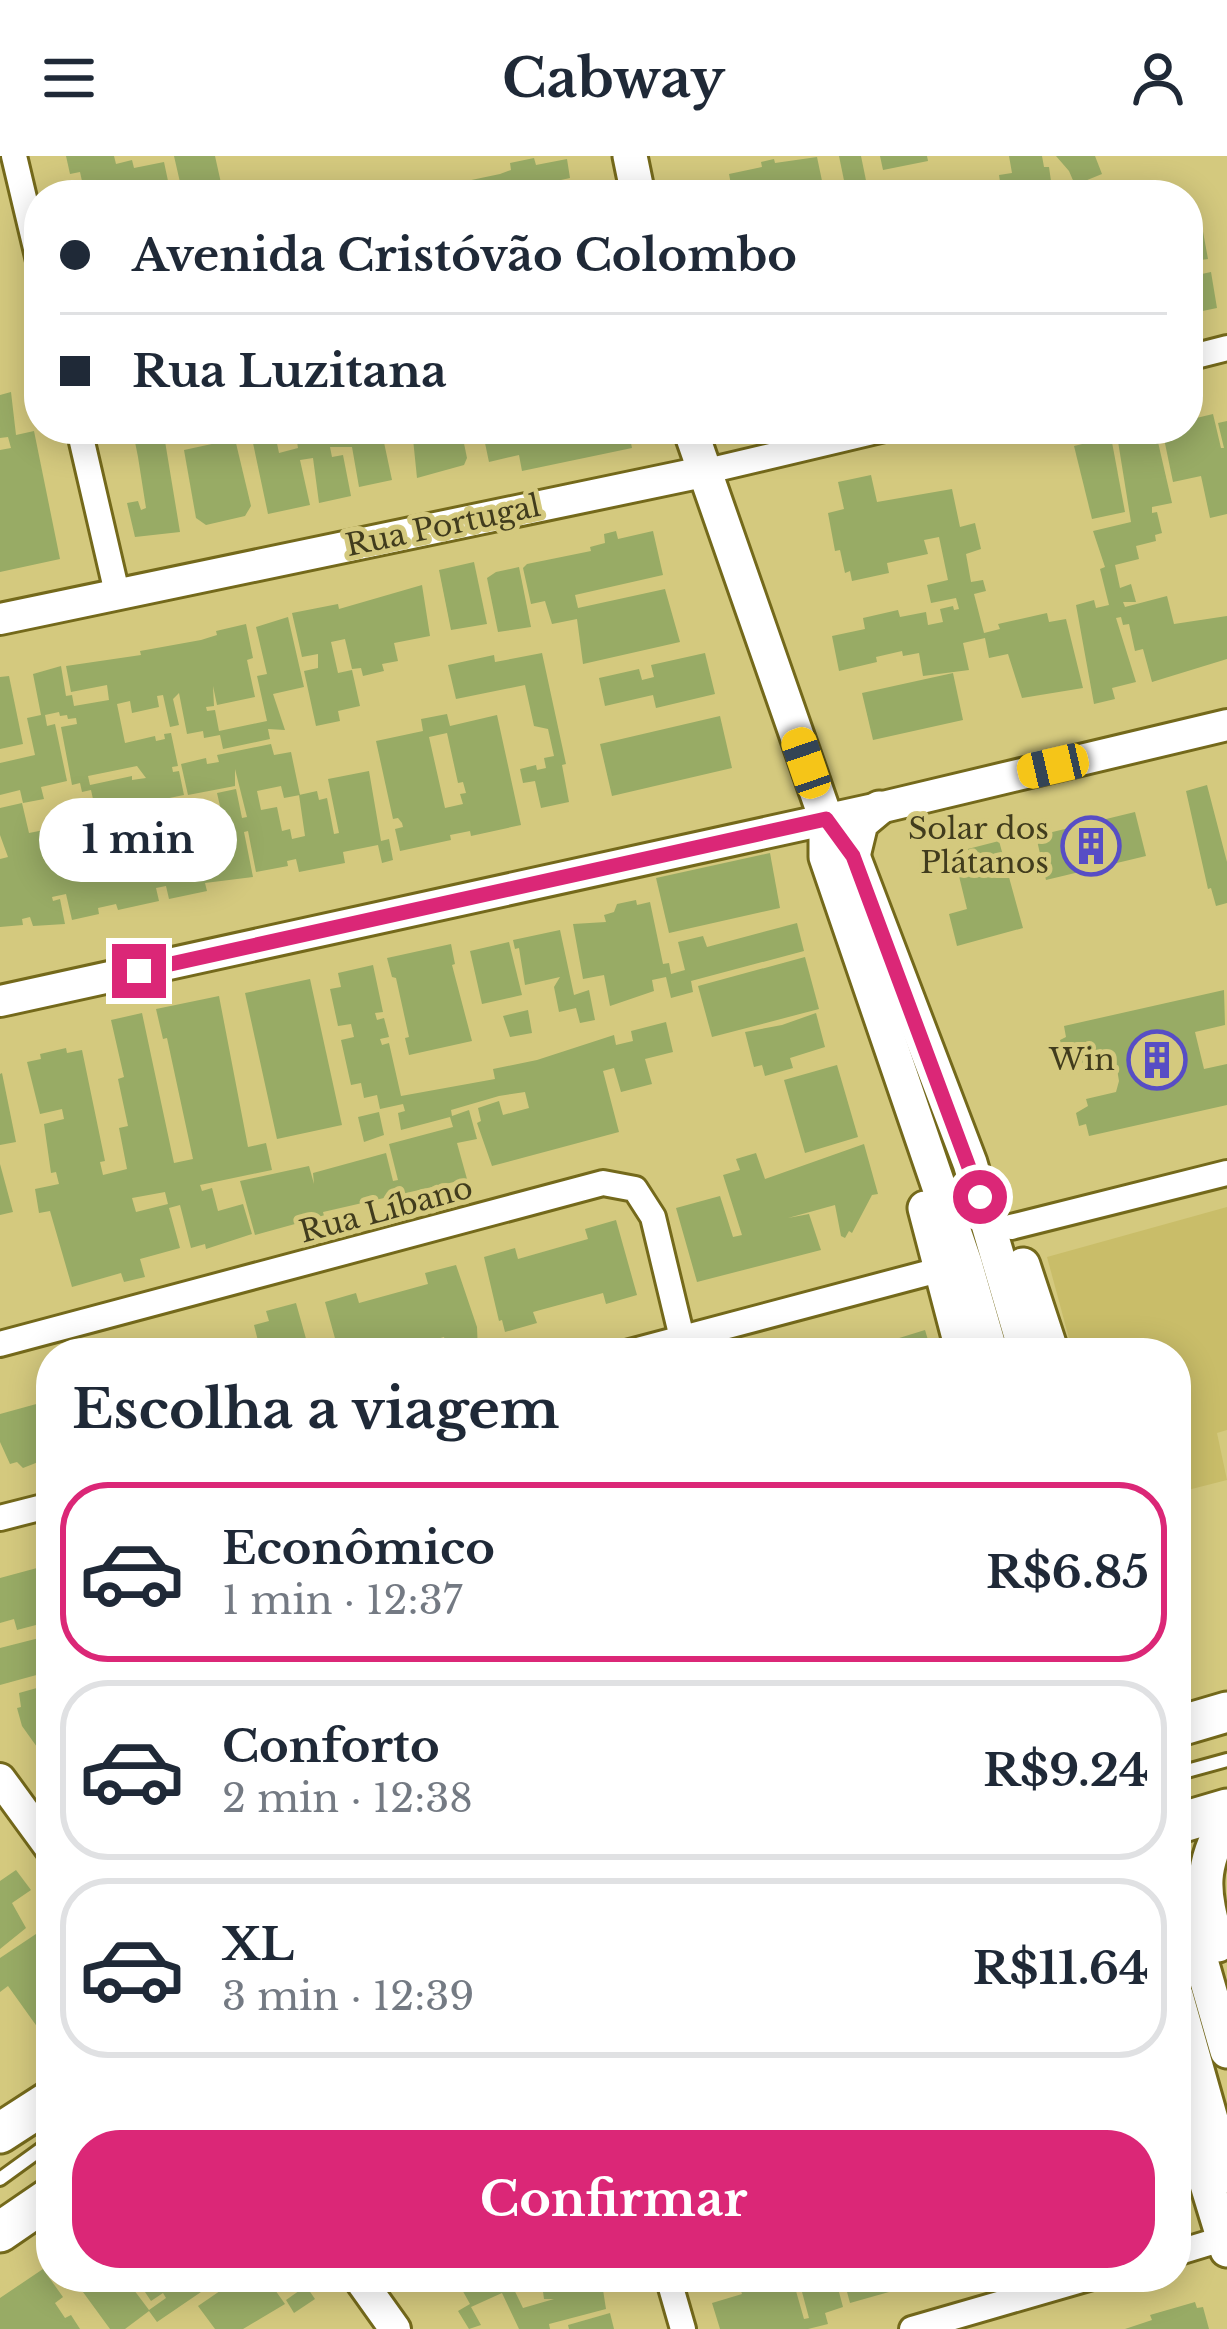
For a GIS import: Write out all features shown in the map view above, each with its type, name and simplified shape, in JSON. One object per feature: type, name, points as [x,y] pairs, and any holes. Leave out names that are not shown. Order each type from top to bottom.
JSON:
[{"type":"main road","points":[[695,444],[826,819],[853,856],[970,1163],[1046,1338]]},
{"type":"main road","points":[[853,856],[861,823],[879,808]]},
{"type":"main road","points":[[826,819],[826,857],[880,1020],[952,1266],[984,1338]]},
{"type":"main road","points":[[1001,1229],[1023,1338]]},
{"type":"main road","points":[[952,1266],[961,1338]]},
{"type":"main road","points":[[1191,1821],[1227,1813]]},
{"type":"main road","points":[[1227,1813],[1206,1858],[1208,1911],[1227,1975]]},
{"type":"main road","points":[[1191,1926],[1227,2051]]},
{"type":"main road","points":[[1191,2048],[1227,2176]]},
{"type":"main road","points":[[0,2133],[36,2109]]},
{"type":"main road","points":[[1191,2133],[1224,2244]]},
{"type":"main road","points":[[0,2231],[36,2207]]},
{"type":"street","points":[[14,156],[24,198]]},
{"type":"street","points":[[82,444],[117,593]]},
{"type":"street","name":"Rua Portugal","points":[[0,619],[822,444]]},
{"type":"street","points":[[0,1001],[879,808],[1227,725]]},
{"type":"street","points":[[1001,1229],[1227,1173]]},
{"type":"street","name":"Rua Líbano","points":[[0,1344],[603,1183],[635,1189],[653,1216],[682,1338]]},
{"type":"street","points":[[682,1338],[952,1266]]},
{"type":"street","points":[[0,1518],[36,1509]]},
{"type":"street","points":[[0,1780],[36,1829]]},
{"type":"street","points":[[1191,2250],[1224,2244]]},
{"type":"street","points":[[369,2292],[395,2329]]},
{"type":"street","points":[[672,2292],[683,2329]]},
{"type":"street","points":[[912,2329],[1039,2292]]},
{"type":"lane","points":[[1191,1770],[1227,1760]]},
{"type":"lane","points":[[0,2179],[36,2153]]},
{"type":"shaded area","points":[[1227,1207],[1227,1430],[1217,1433],[1227,1480],[1191,1489],[1191,1338],[1069,1338],[1047,1257]]},
{"type":"building","points":[[66,156],[114,156],[116,164],[132,160],[134,168],[164,162],[168,180],[82,180],[80,172],[70,174]]},
{"type":"building","points":[[174,156],[215,156],[220,180],[179,180]]},
{"type":"building","points":[[839,156],[861,156],[866,180],[844,180]]},
{"type":"building","points":[[880,156],[927,156],[928,161],[883,170]]},
{"type":"building","points":[[1009,156],[1042,156],[1051,180],[1000,180],[999,175],[1012,173]]},
{"type":"building","points":[[1056,156],[1095,156],[1102,174],[1073,180]]},
{"type":"building","points":[[817,157],[822,180],[730,180],[729,174],[762,167],[761,162],[774,159],[775,163]]},
{"type":"building","points":[[534,158],[536,165],[567,159],[570,178],[471,180],[511,170],[510,163]]},
{"type":"building","points":[[1211,272],[1217,308],[1203,311],[1203,274]]},
{"type":"building","points":[[11,392],[16,435],[24,433],[24,444],[37,444],[60,559],[0,572],[0,450],[11,448],[8,437],[0,438],[0,395]]},
{"type":"building","points":[[1213,414],[1221,448],[1218,423],[1227,421],[1227,514],[1210,518],[1201,476],[1173,482],[1165,444],[1203,444],[1203,416]]},
{"type":"building","points":[[135,444],[165,444],[180,532],[135,537],[127,503],[138,501],[141,510],[146,508]]},
{"type":"building","points":[[236,444],[251,506],[245,516],[206,525],[196,518],[184,450]]},
{"type":"building","points":[[253,444],[277,444],[279,453],[298,448],[297,444],[384,444],[392,480],[359,487],[352,447],[330,447],[332,457],[343,455],[351,496],[319,503],[313,458],[300,460],[310,505],[268,514]]},
{"type":"building","points":[[414,444],[464,444],[464,465],[417,478]]},
{"type":"building","points":[[485,444],[631,444],[632,448],[522,471],[519,455],[489,462]]},
{"type":"building","points":[[1112,444],[1125,512],[1092,519],[1074,446]]},
{"type":"building","points":[[1118,444],[1158,444],[1172,503],[1152,507],[1162,533],[1155,535],[1156,541],[1136,546],[1139,559],[1115,565],[1120,588],[1131,584],[1136,602],[1123,602],[1125,607],[1167,596],[1174,624],[1227,616],[1227,659],[1152,682],[1143,649],[1135,651],[1129,624],[1116,618],[1136,682],[1112,688],[1115,699],[1094,704],[1076,605],[1094,600],[1096,608],[1109,605],[1100,569],[1105,567],[1093,531],[1131,522]]},
{"type":"building","points":[[871,475],[877,502],[952,489],[960,527],[975,523],[981,549],[966,554],[971,582],[983,580],[986,591],[974,594],[984,633],[1000,629],[998,624],[1047,613],[1049,622],[1066,619],[1083,688],[1022,698],[1008,654],[989,658],[985,638],[963,643],[969,670],[923,676],[919,653],[903,656],[902,651],[839,671],[832,636],[865,629],[863,618],[898,610],[900,617],[926,612],[928,625],[943,622],[940,609],[959,609],[956,598],[931,603],[927,585],[948,580],[939,537],[924,540],[928,554],[887,563],[889,573],[852,581],[850,571],[845,573],[840,550],[835,551],[828,513],[844,509],[838,482]]},
{"type":"building","points":[[616,531],[618,539],[653,531],[663,575],[575,595],[578,608],[665,589],[680,642],[583,664],[577,619],[552,624],[545,601],[531,604],[523,568],[591,551],[590,547],[605,543],[604,534]]},
{"type":"building","points":[[474,562],[487,624],[451,630],[439,570]]},
{"type":"building","points":[[519,567],[531,627],[498,632],[487,578]]},
{"type":"building","points":[[422,585],[430,636],[394,643],[398,661],[382,664],[384,671],[363,676],[361,668],[352,669],[345,639],[331,642],[338,673],[352,670],[360,706],[338,711],[340,721],[316,726],[304,671],[318,668],[318,654],[302,657],[292,613],[338,604],[339,609]]},
{"type":"building","points":[[288,617],[304,687],[273,694],[285,730],[268,729],[270,739],[223,749],[220,735],[187,734],[179,693],[173,699],[179,725],[170,727],[163,695],[157,696],[159,707],[132,713],[130,701],[117,704],[125,743],[155,736],[156,741],[171,733],[178,766],[172,767],[173,772],[179,771],[184,795],[96,813],[91,790],[82,792],[80,783],[72,785],[61,727],[77,724],[76,718],[68,719],[59,712],[45,715],[47,726],[55,724],[67,781],[41,787],[44,799],[23,803],[20,790],[0,795],[0,763],[35,755],[27,718],[41,715],[33,674],[61,666],[66,696],[72,695],[74,706],[109,700],[107,685],[71,692],[66,666],[141,655],[140,651],[201,640],[246,624],[255,697],[217,705],[213,686],[214,706],[206,707],[215,710],[219,731],[267,721],[257,676],[267,674],[256,627]],"holes":[[[137,766],[146,778],[132,780],[132,776],[90,785],[88,776]]]},
{"type":"building","points":[[542,653],[566,764],[562,765],[569,802],[541,808],[535,781],[523,783],[520,769],[546,768],[544,758],[554,756],[548,729],[534,726],[525,685],[456,699],[448,665],[494,655],[495,662]]},
{"type":"building","points":[[705,653],[715,694],[656,708],[653,695],[605,706],[599,678],[639,669],[642,680],[654,677],[651,665]]},
{"type":"building","points":[[953,673],[963,720],[873,740],[862,693]]},
{"type":"building","points":[[9,676],[23,744],[0,749],[0,677]]},
{"type":"building","points":[[447,714],[450,726],[497,715],[521,825],[471,836],[470,831],[450,835],[451,840],[400,851],[395,829],[403,827],[398,818],[393,819],[376,741],[423,731],[421,719]],"holes":[[[447,733],[458,783],[463,782],[466,793],[460,794],[463,804],[445,808],[429,737]]]},
{"type":"building","points":[[720,716],[732,768],[612,796],[600,744]]},
{"type":"building","points":[[271,744],[274,755],[291,752],[300,795],[317,791],[319,800],[327,798],[334,834],[339,833],[328,779],[369,771],[381,841],[389,839],[393,860],[382,863],[378,845],[343,852],[345,863],[299,872],[296,859],[287,861],[288,866],[256,872],[248,831],[244,832],[253,877],[205,883],[207,891],[169,899],[166,886],[156,888],[159,901],[118,910],[116,904],[72,920],[66,894],[52,897],[53,901],[60,899],[65,924],[33,926],[30,917],[22,919],[23,925],[0,927],[0,859],[8,857],[0,835],[0,808],[22,803],[29,833],[44,830],[49,854],[43,859],[57,856],[52,834],[98,824],[102,841],[143,832],[147,846],[156,844],[154,831],[193,824],[195,833],[206,831],[205,823],[223,819],[217,793],[236,789],[242,818],[247,817],[235,769],[235,786],[188,795],[181,764],[206,758],[207,764],[219,762],[217,755]],"holes":[[[281,786],[284,798],[299,795],[305,836],[292,839],[290,829],[282,831],[277,807],[261,810],[257,791]]]},
{"type":"building","points":[[1207,785],[1227,862],[1227,903],[1216,906],[1186,791]]},
{"type":"building","name":"Solar dos Plátanos","points":[[1135,812],[1146,856],[1046,880],[1036,836]]},
{"type":"building","points":[[999,841],[1023,928],[957,946],[949,914],[967,909],[958,872],[965,870],[960,851]]},
{"type":"building","points":[[770,853],[780,908],[669,933],[656,878]]},
{"type":"building","points":[[636,900],[637,905],[650,902],[663,964],[669,963],[671,974],[685,970],[678,942],[703,936],[707,947],[797,923],[804,951],[691,981],[693,992],[671,998],[666,977],[652,980],[654,991],[610,1006],[604,975],[583,979],[573,924],[606,922],[604,915],[614,912],[617,904]]},
{"type":"building","points":[[560,930],[574,995],[589,990],[595,1020],[580,1023],[576,1008],[559,1012],[554,987],[560,977],[525,985],[519,948],[515,949],[513,940]]},
{"type":"building","points":[[509,942],[522,995],[482,1004],[470,951]]},
{"type":"building","points":[[451,944],[472,1041],[409,1055],[396,978],[387,958]]},
{"type":"building","points":[[805,957],[819,1009],[712,1037],[698,986]]},
{"type":"building","points":[[373,965],[383,1012],[375,1013],[377,1020],[384,1018],[389,1037],[380,1039],[382,1045],[389,1043],[401,1096],[495,1079],[493,1069],[614,1035],[616,1045],[633,1041],[631,1031],[666,1022],[673,1052],[645,1059],[652,1084],[621,1092],[614,1068],[603,1071],[619,1132],[492,1166],[477,1123],[481,1121],[478,1108],[499,1101],[503,1115],[529,1108],[525,1092],[499,1096],[451,1110],[452,1116],[469,1110],[477,1139],[457,1143],[467,1179],[323,1212],[324,1216],[255,1235],[240,1181],[309,1166],[314,1184],[313,1173],[386,1153],[393,1181],[398,1180],[389,1144],[453,1127],[450,1117],[401,1130],[398,1113],[405,1111],[403,1104],[380,1109],[377,1095],[364,1098],[361,1083],[351,1085],[341,1040],[354,1037],[351,1024],[338,1026],[330,989],[341,987],[338,973]]},
{"type":"building","points":[[310,979],[342,1125],[277,1139],[245,993]]},
{"type":"building","name":"Win","points":[[1224,990],[1225,1025],[1195,1032],[1204,1069],[1227,1064],[1227,1105],[1089,1136],[1086,1124],[1079,1126],[1076,1113],[1088,1106],[1086,1099],[1116,1092],[1116,1063],[1107,1056],[1077,1064],[1075,1054],[1064,1056],[1060,1040],[1066,1037],[1064,1026]]},
{"type":"building","points":[[219,996],[248,1147],[266,1143],[272,1170],[200,1185],[202,1191],[212,1188],[218,1211],[243,1204],[252,1234],[206,1249],[205,1244],[191,1248],[180,1205],[169,1208],[180,1248],[140,1259],[145,1277],[124,1282],[121,1273],[72,1287],[50,1211],[39,1213],[35,1189],[59,1184],[56,1172],[51,1173],[44,1124],[64,1119],[62,1109],[40,1114],[27,1062],[66,1048],[67,1053],[82,1050],[105,1161],[100,1162],[103,1175],[127,1169],[119,1128],[128,1126],[118,1079],[124,1077],[111,1020],[142,1013],[174,1163],[193,1159],[167,1038],[163,1039],[156,1009]],"holes":[[[165,1192],[168,1204],[136,1212],[132,1198]]]},
{"type":"building","points":[[528,1010],[532,1033],[510,1037],[503,1016]]},
{"type":"building","points":[[816,1013],[825,1047],[790,1058],[793,1068],[765,1076],[762,1065],[754,1067],[745,1032]]},
{"type":"building","points":[[837,1065],[858,1137],[805,1153],[784,1080]]},
{"type":"building","points":[[0,1074],[16,1142],[0,1145]]},
{"type":"building","points":[[379,1112],[384,1135],[364,1142],[358,1117]]},
{"type":"building","points":[[864,1144],[878,1194],[872,1195],[852,1233],[841,1236],[835,1205],[788,1218],[809,1214],[821,1250],[697,1282],[676,1208],[720,1196],[733,1237],[742,1235],[723,1175],[740,1170],[736,1159],[756,1153],[765,1179]]},
{"type":"building","points":[[0,1164],[13,1212],[0,1215]]},
{"type":"building","points":[[616,1220],[637,1295],[606,1304],[603,1293],[533,1312],[537,1323],[505,1332],[484,1257],[515,1248],[518,1259],[588,1239],[585,1229]]},
{"type":"building","points":[[456,1265],[477,1338],[335,1338],[325,1302],[356,1293],[359,1303],[428,1284],[425,1273]]},
{"type":"building","points":[[296,1303],[306,1338],[257,1338],[254,1325],[269,1321],[266,1311]]},
{"type":"building","points":[[925,1330],[927,1338],[899,1338]]},
{"type":"building","points":[[36,1404],[36,1463],[23,1468],[17,1462],[10,1464],[0,1442],[0,1414]]},
{"type":"building","points":[[36,1568],[36,1625],[17,1630],[14,1619],[0,1623],[0,1578]]},
{"type":"building","points":[[36,1639],[36,1675],[0,1685],[0,1648]]},
{"type":"building","points":[[36,1688],[36,1746],[22,1726],[19,1693]]},
{"type":"building","points":[[16,1870],[31,1890],[12,1903],[26,1928],[0,1949],[0,1881]]},
{"type":"building","points":[[36,1934],[36,2025],[8,1986],[0,1992],[0,1958]]},
{"type":"building","points":[[36,2274],[36,2292],[59,2292],[63,2297],[55,2303],[80,2329],[0,2329],[0,2298]]},
{"type":"building","points":[[83,2292],[136,2292],[149,2310],[166,2298],[163,2293],[151,2301],[145,2292],[201,2292],[157,2322],[149,2311],[125,2329],[110,2329]]},
{"type":"building","points":[[218,2292],[276,2292],[285,2304],[243,2329],[215,2329],[198,2306]]},
{"type":"building","points":[[297,2292],[310,2292],[315,2299],[294,2313],[286,2300]]},
{"type":"building","points":[[463,2292],[515,2292],[523,2308],[554,2299],[544,2299],[543,2292],[603,2292],[606,2309],[549,2324],[550,2329],[519,2329],[502,2293],[471,2307],[481,2325],[469,2329],[458,2311],[470,2304]]},
{"type":"building","points":[[796,2292],[804,2319],[809,2318],[802,2292],[839,2292],[843,2307],[825,2313],[828,2324],[808,2329],[720,2329],[712,2303],[742,2294]]},
{"type":"building","points":[[847,2292],[889,2292],[850,2303]]},
{"type":"building","points":[[1195,2302],[1197,2308],[1203,2307],[1209,2329],[1125,2329],[1152,2320],[1150,2315]]},
{"type":"building","points":[[610,2313],[614,2329],[569,2329],[568,2325]]},
{"type":"place","name":"Solar dos Plátanos","points":[[1091,846]]},
{"type":"place","name":"Win","points":[[1157,1060]]},
{"type":"route","points":[[139,971],[826,819],[853,856],[980,1197]]}]
